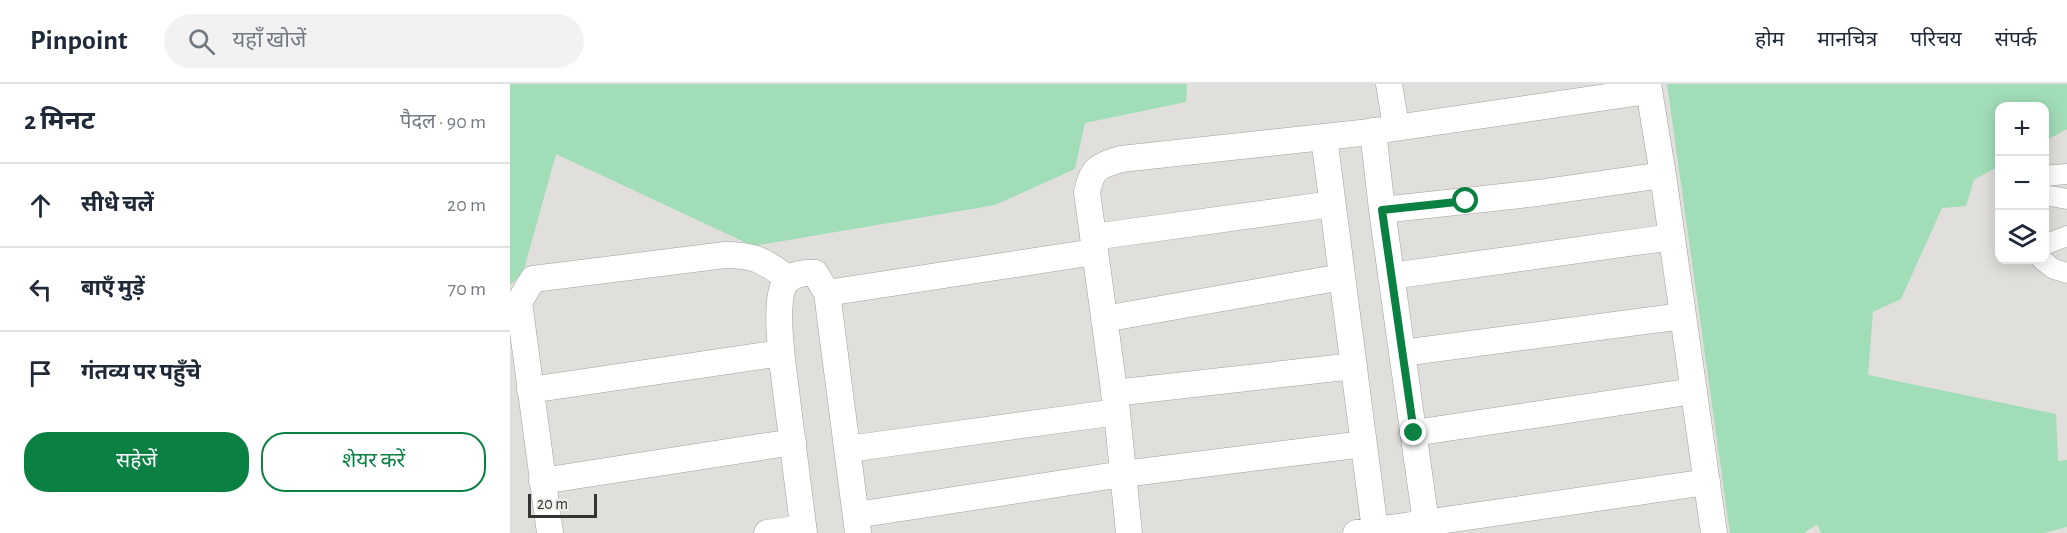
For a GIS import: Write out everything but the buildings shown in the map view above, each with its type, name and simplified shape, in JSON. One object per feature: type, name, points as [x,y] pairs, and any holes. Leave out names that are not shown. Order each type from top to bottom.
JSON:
[{"type":"street","points":[[1389,84],[1382,210],[1426,523]]},
{"type":"street","points":[[1129,533],[1116,402],[1087,192],[1091,175],[1104,164],[1121,159],[1385,129],[1648,88],[1663,175],[1714,533]]},
{"type":"street","points":[[1324,137],[1364,444],[1366,532],[1707,482]]},
{"type":"street","points":[[2049,176],[2067,174]]},
{"type":"street","points":[[1382,210],[1538,194],[1663,175]]},
{"type":"street","points":[[2049,196],[2067,199]]},
{"type":"street","points":[[827,293],[1332,204]]},
{"type":"street","points":[[2049,243],[2067,236]]},
{"type":"street","points":[[1391,276],[1672,237]]},
{"type":"street","points":[[550,533],[519,302],[533,279],[725,255],[743,255],[764,261],[789,279]]},
{"type":"street","points":[[2047,264],[2067,273]]},
{"type":"street","points":[[767,533],[804,530],[781,353],[780,307],[782,289],[789,279],[801,272],[815,273],[827,293],[857,524],[1123,474],[1364,444]]},
{"type":"street","points":[[1104,319],[1342,277]]},
{"type":"street","points":[[1402,353],[1683,316]]},
{"type":"street","points":[[530,390],[781,353]]},
{"type":"street","points":[[848,449],[1116,402],[1354,366]]},
{"type":"street","points":[[1414,433],[1694,392]]},
{"type":"street","points":[[542,481],[793,442]]},
{"type":"green space","points":[[510,84],[1187,84],[1186,102],[1085,123],[1075,169],[995,205],[753,246],[556,154],[523,273],[510,285]]},
{"type":"green space","points":[[1667,84],[2067,84],[2067,129],[2049,139],[2049,102],[1995,102],[1995,168],[1974,180],[1966,206],[1942,208],[1901,299],[1873,312],[1868,375],[2056,414],[2058,461],[2067,460],[2067,527],[2044,533],[1821,533],[1817,524],[1804,533],[1730,533]]},
{"type":"route","points":[[1414,433],[1382,210],[1466,201]]}]
